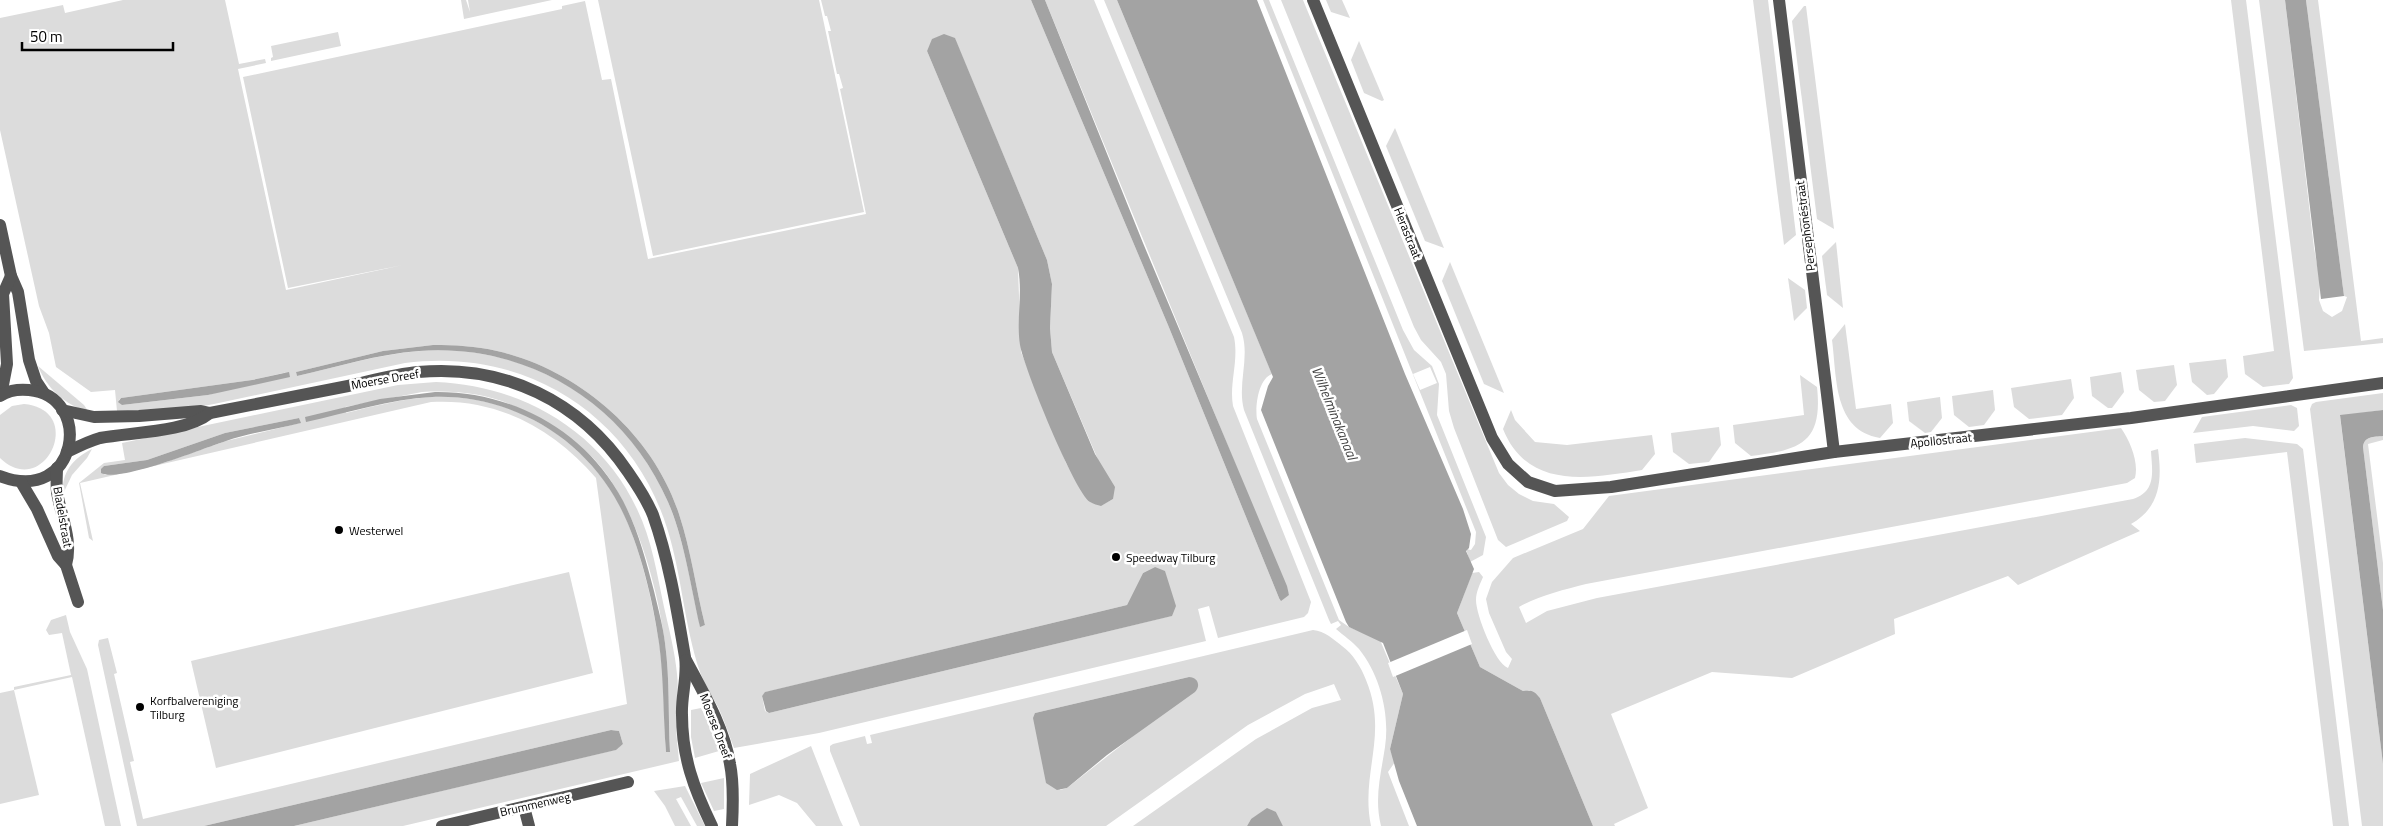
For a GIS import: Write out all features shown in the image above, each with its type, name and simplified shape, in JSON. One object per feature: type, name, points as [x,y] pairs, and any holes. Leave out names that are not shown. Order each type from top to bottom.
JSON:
[{"type":"street","name":"Herastraat","points":[[1313,0],[1492,438],[1508,464]]},
{"type":"street","name":"Persephonéstraat","points":[[1779,0],[1834,452]]},
{"type":"street","points":[[0,225],[11,276],[18,292],[29,360],[36,381],[44,393],[62,410],[70,430],[67,452],[57,468],[46,477],[31,482],[15,482],[0,476]]},
{"type":"street","points":[[0,396],[7,364],[4,294],[11,276]]},
{"type":"street","name":"Moerse Dreef","points":[[67,452],[97,439],[182,425],[202,419],[210,414],[418,372],[454,372],[491,376],[525,386],[560,403],[590,426],[614,451],[638,486],[652,514],[662,548],[686,660],[719,726],[728,753],[731,765],[732,826]]},
{"type":"street","name":"Apollostraat","points":[[1508,464],[1528,482],[1555,491],[1610,487],[1834,452],[2114,420],[2383,383]]},
{"type":"street","points":[[0,396],[20,389],[44,393]]},
{"type":"street","name":"Moerse Dreef","points":[[62,410],[94,416],[140,416],[201,411],[210,414]]},
{"type":"street","name":"Bladelstraat","points":[[57,468],[57,490],[69,543],[66,565]]},
{"type":"street","name":"Bladelstraat","points":[[21,482],[37,509],[58,556],[66,565],[78,602]]},
{"type":"street","name":"Moerse Dreef","points":[[686,660],[682,714],[683,746],[694,790],[712,826]]},
{"type":"street","name":"Brummenweg","points":[[442,826],[628,782]]},
{"type":"street","points":[[524,806],[529,826]]},
{"type":"shaded area","points":[[123,0],[225,0],[239,64],[265,59],[266,63],[238,69],[286,290],[403,265],[288,288],[243,77],[562,9],[562,6],[585,1],[602,80],[611,79],[648,259],[866,214],[840,89],[843,88],[839,74],[837,74],[828,31],[831,31],[821,0],[1031,0],[1168,325],[1279,598],[1289,595],[1045,0],[1094,0],[1234,337],[1233,406],[1311,602],[1308,613],[1304,617],[1218,638],[1209,606],[1198,609],[1206,641],[819,733],[734,748],[719,709],[700,672],[690,636],[672,546],[667,528],[650,487],[627,451],[599,421],[567,396],[530,378],[491,366],[449,361],[405,363],[187,409],[117,411],[115,390],[91,392],[56,367],[49,333],[39,306],[0,130],[0,18],[63,5],[65,13]],"holes":[[[944,35],[955,39],[1047,260],[1052,284],[1050,328],[1052,352],[1113,499],[1102,505],[1090,502],[1066,463],[1021,352],[1018,268],[927,51],[933,39]],[[433,345],[465,346],[497,351],[527,360],[556,373],[584,390],[609,410],[632,432],[651,457],[667,485],[683,528],[705,625],[700,626],[683,547],[668,502],[649,466],[626,435],[599,408],[568,386],[535,369],[498,357],[460,351],[420,351],[389,355],[297,376],[296,372],[383,351]],[[288,372],[208,395],[122,405],[119,400],[121,398],[252,380]],[[1155,567],[1171,616],[769,713],[765,711],[762,696],[766,692],[1127,605],[1143,573]]]},
{"type":"shaded area","points":[[461,0],[466,0],[470,12],[468,0],[552,0],[464,19]]},
{"type":"shaded area","points":[[598,0],[819,0],[864,212],[653,256]]},
{"type":"shaded area","points":[[1104,0],[1117,0],[1272,374],[1263,381],[1258,394],[1257,419],[1339,620],[1349,627],[1380,640],[1403,694],[1390,749],[1395,762],[1388,772],[1409,826],[1381,826],[1378,796],[1385,747],[1386,721],[1385,708],[1378,683],[1359,649],[1336,629],[1341,625],[1338,621],[1331,624],[1329,620],[1244,410],[1242,391],[1245,352],[1242,333]]},
{"type":"shaded area","points":[[1263,0],[1269,0],[1403,330],[1414,350],[1432,366],[1439,384],[1437,415],[1486,537],[1483,555],[1470,562],[1466,549],[1471,550],[1475,544],[1476,532]],"holes":[[[1430,367],[1437,383],[1420,390],[1413,374]]]},
{"type":"shaded area","points":[[1281,0],[1303,0],[1499,473],[1508,485],[1519,494],[1533,501],[1554,504],[1569,517],[1567,521],[1506,547],[1498,540],[1454,428],[1449,411],[1446,374],[1441,362],[1421,340],[1414,327]]},
{"type":"shaded area","points":[[1326,0],[1342,0],[1350,18],[1331,12]]},
{"type":"shaded area","points":[[1753,0],[1768,0],[1796,235],[1784,245]]},
{"type":"shaded area","points":[[2231,0],[2246,0],[2293,378],[2289,384],[2263,387],[2245,374],[2243,356],[2274,351]]},
{"type":"shaded area","points":[[2259,0],[2285,0],[2314,248],[2320,280],[2319,300],[2323,311],[2332,317],[2342,311],[2347,297],[2344,296],[2306,0],[2318,0],[2361,341],[2383,338],[2383,343],[2304,351]]},
{"type":"shaded area","points":[[1806,6],[1834,229],[1817,219],[1792,21]]},
{"type":"shaded area","points":[[338,32],[341,46],[271,61],[273,57],[271,46]]},
{"type":"shaded area","points":[[1359,41],[1384,100],[1382,101],[1364,93],[1351,60]]},
{"type":"shaded area","points":[[1395,128],[1444,248],[1425,241],[1386,146]]},
{"type":"shaded area","points":[[1836,242],[1843,308],[1827,295],[1822,256]]},
{"type":"shaded area","points":[[1450,262],[1504,393],[1484,384],[1442,281]]},
{"type":"shaded area","points":[[1788,278],[1805,290],[1807,308],[1794,321]]},
{"type":"shaded area","points":[[1845,324],[1856,409],[1891,404],[1893,423],[1880,438],[1865,433],[1853,425],[1845,413],[1840,400],[1832,340]]},
{"type":"shaded area","points":[[2226,359],[2228,377],[2214,394],[2207,395],[2192,382],[2189,363]]},
{"type":"shaded area","points":[[2174,365],[2177,385],[2165,401],[2154,402],[2139,390],[2136,370]]},
{"type":"shaded area","points":[[38,366],[84,405],[88,411],[72,405],[57,394],[46,381]]},
{"type":"shaded area","points":[[2121,372],[2124,392],[2112,408],[2108,408],[2092,396],[2090,377]]},
{"type":"shaded area","points":[[1800,375],[1817,387],[1818,406],[1812,432],[1805,440],[1783,451],[1751,456],[1735,443],[1733,425],[1804,415]]},
{"type":"shaded area","points":[[2071,379],[2074,398],[2062,415],[2029,419],[2014,407],[2011,388]]},
{"type":"shaded area","points":[[436,382],[467,385],[498,392],[527,403],[554,417],[579,435],[602,456],[621,481],[637,509],[647,533],[672,640],[678,680],[676,728],[679,761],[403,826],[294,826],[615,750],[623,744],[619,731],[611,730],[204,826],[137,826],[98,645],[99,640],[108,638],[117,673],[114,674],[134,761],[130,762],[143,819],[627,704],[596,478],[562,445],[543,431],[502,411],[456,402],[431,402],[80,483],[93,541],[89,538],[79,483],[104,463],[125,460],[122,443],[398,385]],"holes":[[[422,392],[461,392],[478,395],[495,399],[527,412],[579,446],[606,473],[631,518],[641,543],[656,595],[667,657],[670,752],[666,752],[661,656],[649,589],[639,553],[626,519],[619,504],[603,480],[585,458],[564,439],[515,411],[488,402],[460,398],[431,397],[388,403],[346,413],[345,407]],[[299,418],[300,423],[226,441],[160,464],[105,475],[101,471],[104,466],[147,460],[225,433]]]},
{"type":"shaded area","points":[[1993,390],[1995,410],[1984,425],[1969,427],[1954,415],[1952,396]]},
{"type":"shaded area","points":[[2383,393],[2383,410],[2340,416],[2383,764],[2383,826],[2362,826],[2310,409],[2312,404],[2316,402]]},
{"type":"shaded area","points":[[1940,397],[1942,418],[1931,432],[1925,433],[1909,421],[1907,402]]},
{"type":"shaded area","points":[[24,404],[43,410],[53,421],[56,435],[52,449],[44,461],[31,469],[16,468],[0,458],[0,415],[12,406]]},
{"type":"shaded area","points":[[2291,405],[2297,408],[2299,426],[2294,431],[2253,426],[2193,433],[2202,417]]},
{"type":"shaded area","points":[[1511,410],[1515,420],[1535,442],[1567,445],[1652,435],[1655,454],[1642,470],[1582,477],[1562,476],[1544,471],[1528,463],[1514,449],[1503,429]]},
{"type":"shaded area","points":[[1719,427],[1721,445],[1709,462],[1689,464],[1673,452],[1671,433]]},
{"type":"shaded area","points":[[2121,428],[2128,439],[2136,465],[2135,478],[2127,483],[1586,584],[1542,596],[1519,607],[1526,623],[1547,611],[1597,598],[2133,499],[2141,495],[2150,486],[2152,473],[2151,451],[2158,449],[2160,471],[2154,501],[2141,517],[2131,524],[2140,531],[2018,585],[2008,576],[1894,619],[1895,634],[1792,678],[1712,672],[1611,714],[1648,808],[1614,824],[1615,826],[1593,826],[1540,698],[1529,690],[1523,691],[1480,667],[1457,613],[1472,573],[1479,572],[1483,577],[1476,597],[1479,616],[1492,648],[1508,668],[1512,659],[1506,652],[1489,613],[1486,599],[1492,582],[1513,558],[1583,529],[1609,496]]},
{"type":"shaded area","points":[[2383,436],[2383,440],[2368,444],[2383,563],[2383,610],[2363,447],[2367,439]]},
{"type":"shaded area","points":[[2245,438],[2297,444],[2303,449],[2349,826],[2333,826],[2287,452],[2196,463],[2194,444]]},
{"type":"shaded area","points":[[92,449],[87,458],[72,475],[63,494],[66,473],[79,457]]},
{"type":"shaded area","points":[[569,572],[593,673],[216,768],[191,661]]},
{"type":"shaded area","points":[[66,615],[70,632],[87,669],[121,826],[105,826],[72,677],[14,690],[14,687],[71,675],[62,633],[49,635],[46,630],[51,620]]},
{"type":"shaded area","points":[[1313,630],[1332,638],[1353,657],[1364,675],[1372,700],[1375,737],[1369,788],[1371,826],[1283,826],[1276,812],[1251,819],[1247,826],[1133,826],[1256,739],[1312,708],[1341,700],[1334,684],[1305,694],[1248,725],[1106,826],[860,826],[830,751],[830,746],[865,736],[867,744],[872,743],[870,735]],"holes":[[[1189,677],[1196,680],[1198,685],[1067,788],[1060,790],[1035,713]]]},
{"type":"shaded area","points":[[14,690],[39,795],[0,804],[0,693]]},
{"type":"shaded area","points":[[701,708],[711,727],[719,751],[695,758],[691,737],[691,710]]},
{"type":"shaded area","points":[[811,746],[843,826],[816,826],[797,803],[779,795],[749,805],[750,774]]},
{"type":"shaded area","points":[[724,778],[724,809],[714,811],[701,783]]},
{"type":"shaded area","points":[[685,786],[705,826],[697,826],[681,797],[676,799],[691,826],[675,826],[665,806],[654,791]]},
{"type":"water","points":[[1031,0],[1045,0],[1143,243],[1287,586],[1289,595],[1281,601],[1168,325]]},
{"type":"water","name":"Wilhelminakanaal","points":[[1117,0],[1257,0],[1405,374],[1463,509],[1471,534],[1469,548],[1466,551],[1474,569],[1457,613],[1480,667],[1523,691],[1529,690],[1533,692],[1540,698],[1593,826],[1417,826],[1399,781],[1390,749],[1403,694],[1383,643],[1349,627],[1346,622],[1261,410],[1268,386],[1273,377]]},
{"type":"water","points":[[2285,0],[2306,0],[2344,296],[2321,299]]},
{"type":"water","points":[[944,34],[955,38],[1047,260],[1052,284],[1050,328],[1052,352],[1095,454],[1115,487],[1113,499],[1101,506],[1090,502],[1073,476],[1050,428],[1030,378],[1020,345],[1020,287],[1018,268],[927,51],[932,39]]},
{"type":"water","points":[[433,345],[481,348],[527,360],[556,373],[584,390],[632,432],[651,457],[667,485],[679,514],[687,541],[705,625],[700,627],[683,547],[674,516],[649,467],[626,436],[599,409],[568,386],[534,369],[498,357],[459,351],[419,351],[373,358],[297,376],[296,372],[383,351]]},
{"type":"water","points":[[289,372],[290,377],[208,395],[122,405],[118,402],[121,398],[252,380]]},
{"type":"water","points":[[435,392],[462,393],[489,398],[515,406],[540,417],[584,449],[602,469],[618,492],[630,515],[639,540],[651,578],[662,624],[668,670],[670,752],[666,752],[659,643],[653,608],[639,554],[619,505],[604,481],[586,459],[565,440],[541,424],[516,412],[489,403],[461,398],[432,397],[400,400],[306,422],[305,417],[380,399]]},
{"type":"water","points":[[2383,410],[2383,436],[2367,439],[2363,447],[2383,610],[2383,764],[2340,415]]},
{"type":"water","points":[[299,418],[301,423],[235,438],[143,469],[111,475],[101,473],[101,469],[104,466],[147,460],[225,433]]},
{"type":"water","points":[[1155,567],[1165,571],[1176,606],[1172,616],[769,713],[766,711],[762,696],[765,692],[1127,605],[1143,573]]},
{"type":"water","points":[[1189,677],[1195,678],[1198,682],[1195,692],[1107,755],[1067,788],[1057,790],[1046,783],[1033,718],[1035,713]]},
{"type":"water","points":[[611,730],[619,731],[623,744],[616,750],[294,826],[204,826]]},
{"type":"water","points":[[1267,808],[1276,812],[1283,826],[1247,826],[1251,819]]},
{"type":"pier","points":[[1467,630],[1472,644],[1393,677],[1388,663]]},
{"type":"place","name":"Westerwel","points":[[339,530]]},
{"type":"place","name":"Speedway Tilburg","points":[[1116,557]]},
{"type":"place","name":"Korfbalvereniging Tilburg","points":[[140,707]]}]
